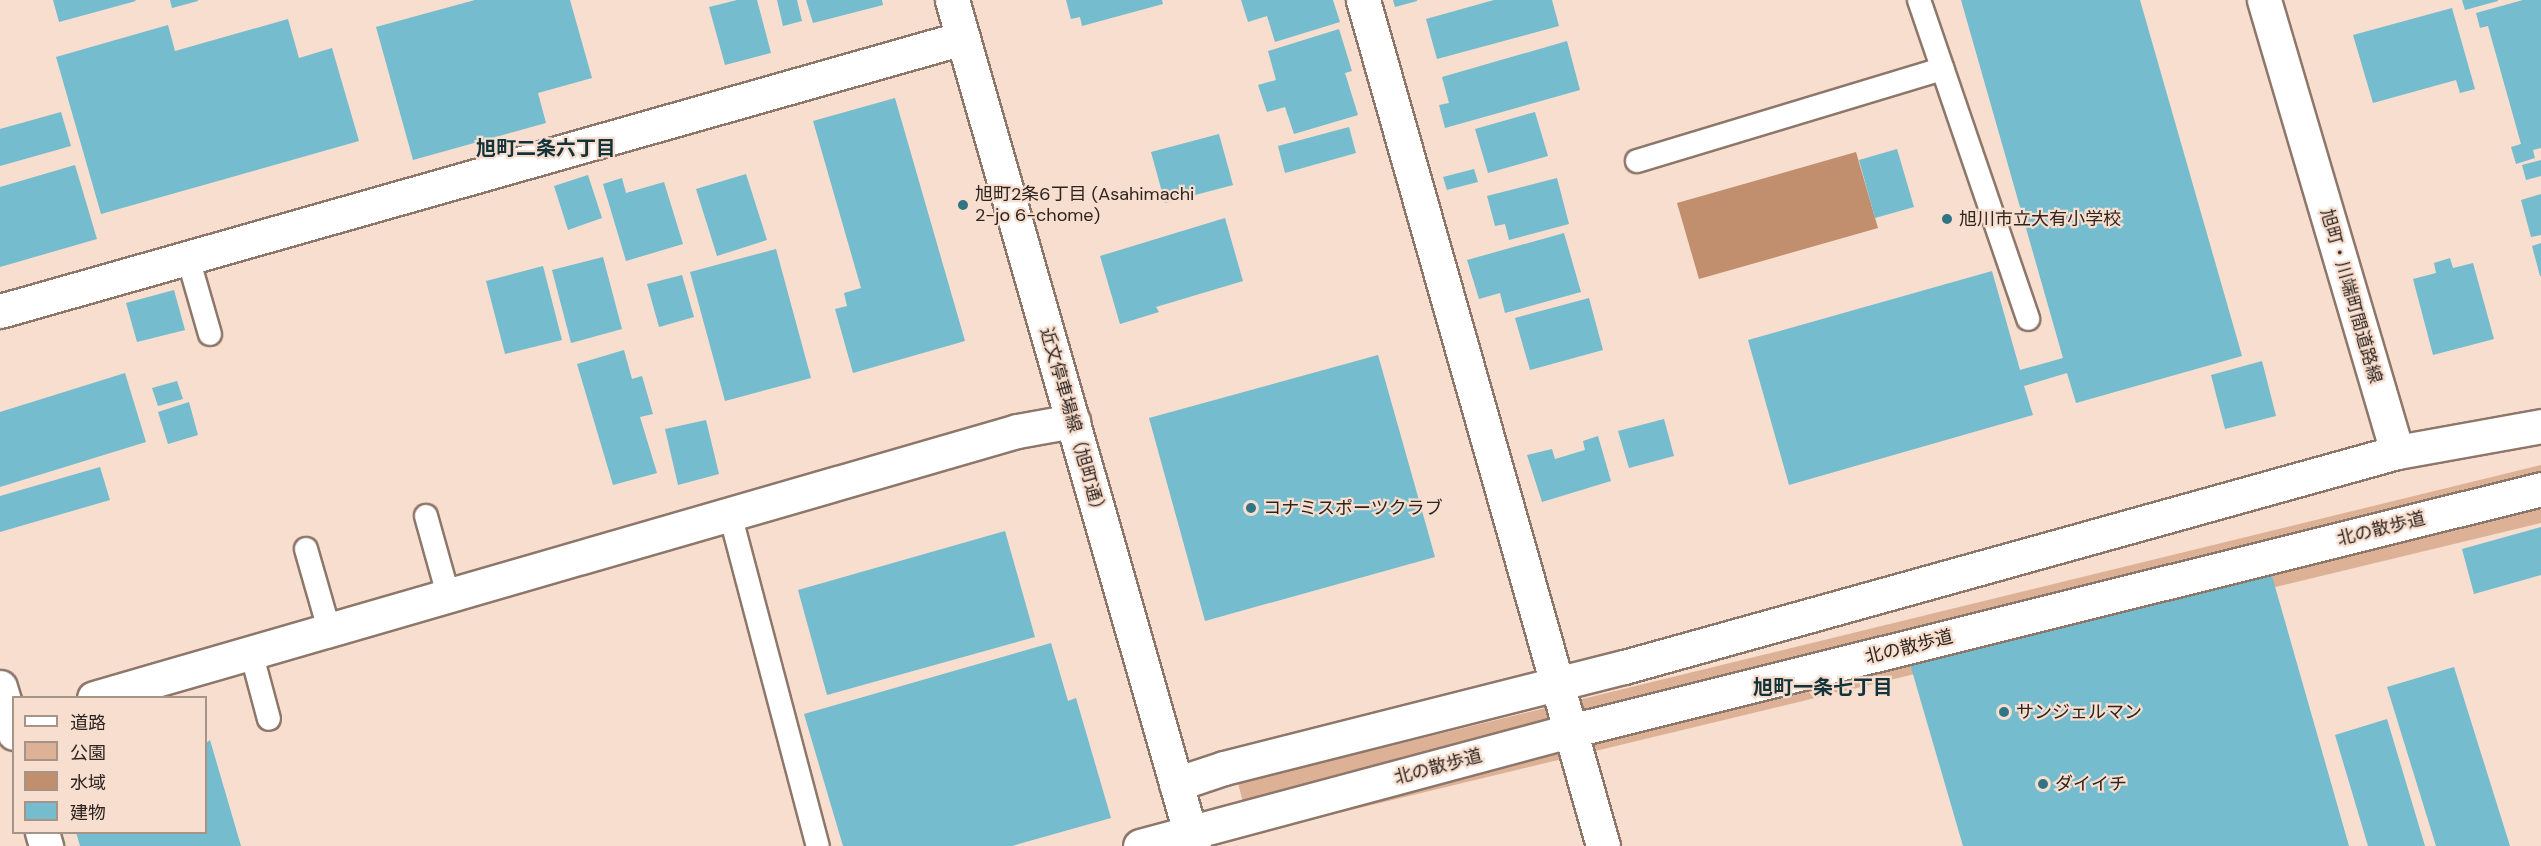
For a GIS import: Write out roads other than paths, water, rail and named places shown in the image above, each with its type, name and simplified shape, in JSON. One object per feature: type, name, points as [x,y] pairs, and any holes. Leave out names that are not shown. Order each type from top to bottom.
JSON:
[{"type":"street","name":"近文停車場線（旭町通）","points":[[952,0],[1192,838]]},
{"type":"street","points":[[1363,0],[1603,846]]},
{"type":"street","name":"旭町・川端町間道路線","points":[[2264,0],[2397,452]]},
{"type":"street","points":[[0,311],[963,38]]},
{"type":"street","points":[[101,696],[1017,431],[1072,421]]},
{"type":"street","points":[[1176,784],[1224,768],[1557,682],[1648,661],[2397,452],[2541,426]]},
{"type":"street","name":"北の散歩道","points":[[1140,846],[1192,838],[1236,822],[1570,732],[2541,489]]},
{"type":"street","points":[[0,687],[9,725]]},
{"type":"lane","points":[[1919,0],[2028,319]]},
{"type":"lane","points":[[1637,161],[1942,69]]},
{"type":"lane","points":[[188,258],[210,334]]},
{"type":"lane","points":[[730,514],[818,846]]},
{"type":"lane","points":[[426,516],[448,596]]},
{"type":"lane","points":[[306,549],[329,629]]},
{"type":"lane","points":[[251,652],[269,719]]},
{"type":"water","points":[[1856,152],[1878,228],[1699,279],[1677,203]]},
{"type":"place","name":"旭町2条6丁目 (Asahimachi 2-jo 6-chome)","points":[[963,205]]},
{"type":"place","name":"旭川市立大有小学校","points":[[1947,219]]},
{"type":"place","name":"コナミスポーツクラブ","points":[[1251,508]]},
{"type":"place","name":"サンジェルマン","points":[[2004,712]]},
{"type":"place","name":"ダイイチ","points":[[2043,784]]},
{"type":"district","name":"旭町二条六丁目","points":[[546,148]]},
{"type":"district","name":"旭町一条七丁目","points":[[1823,687]]}]
